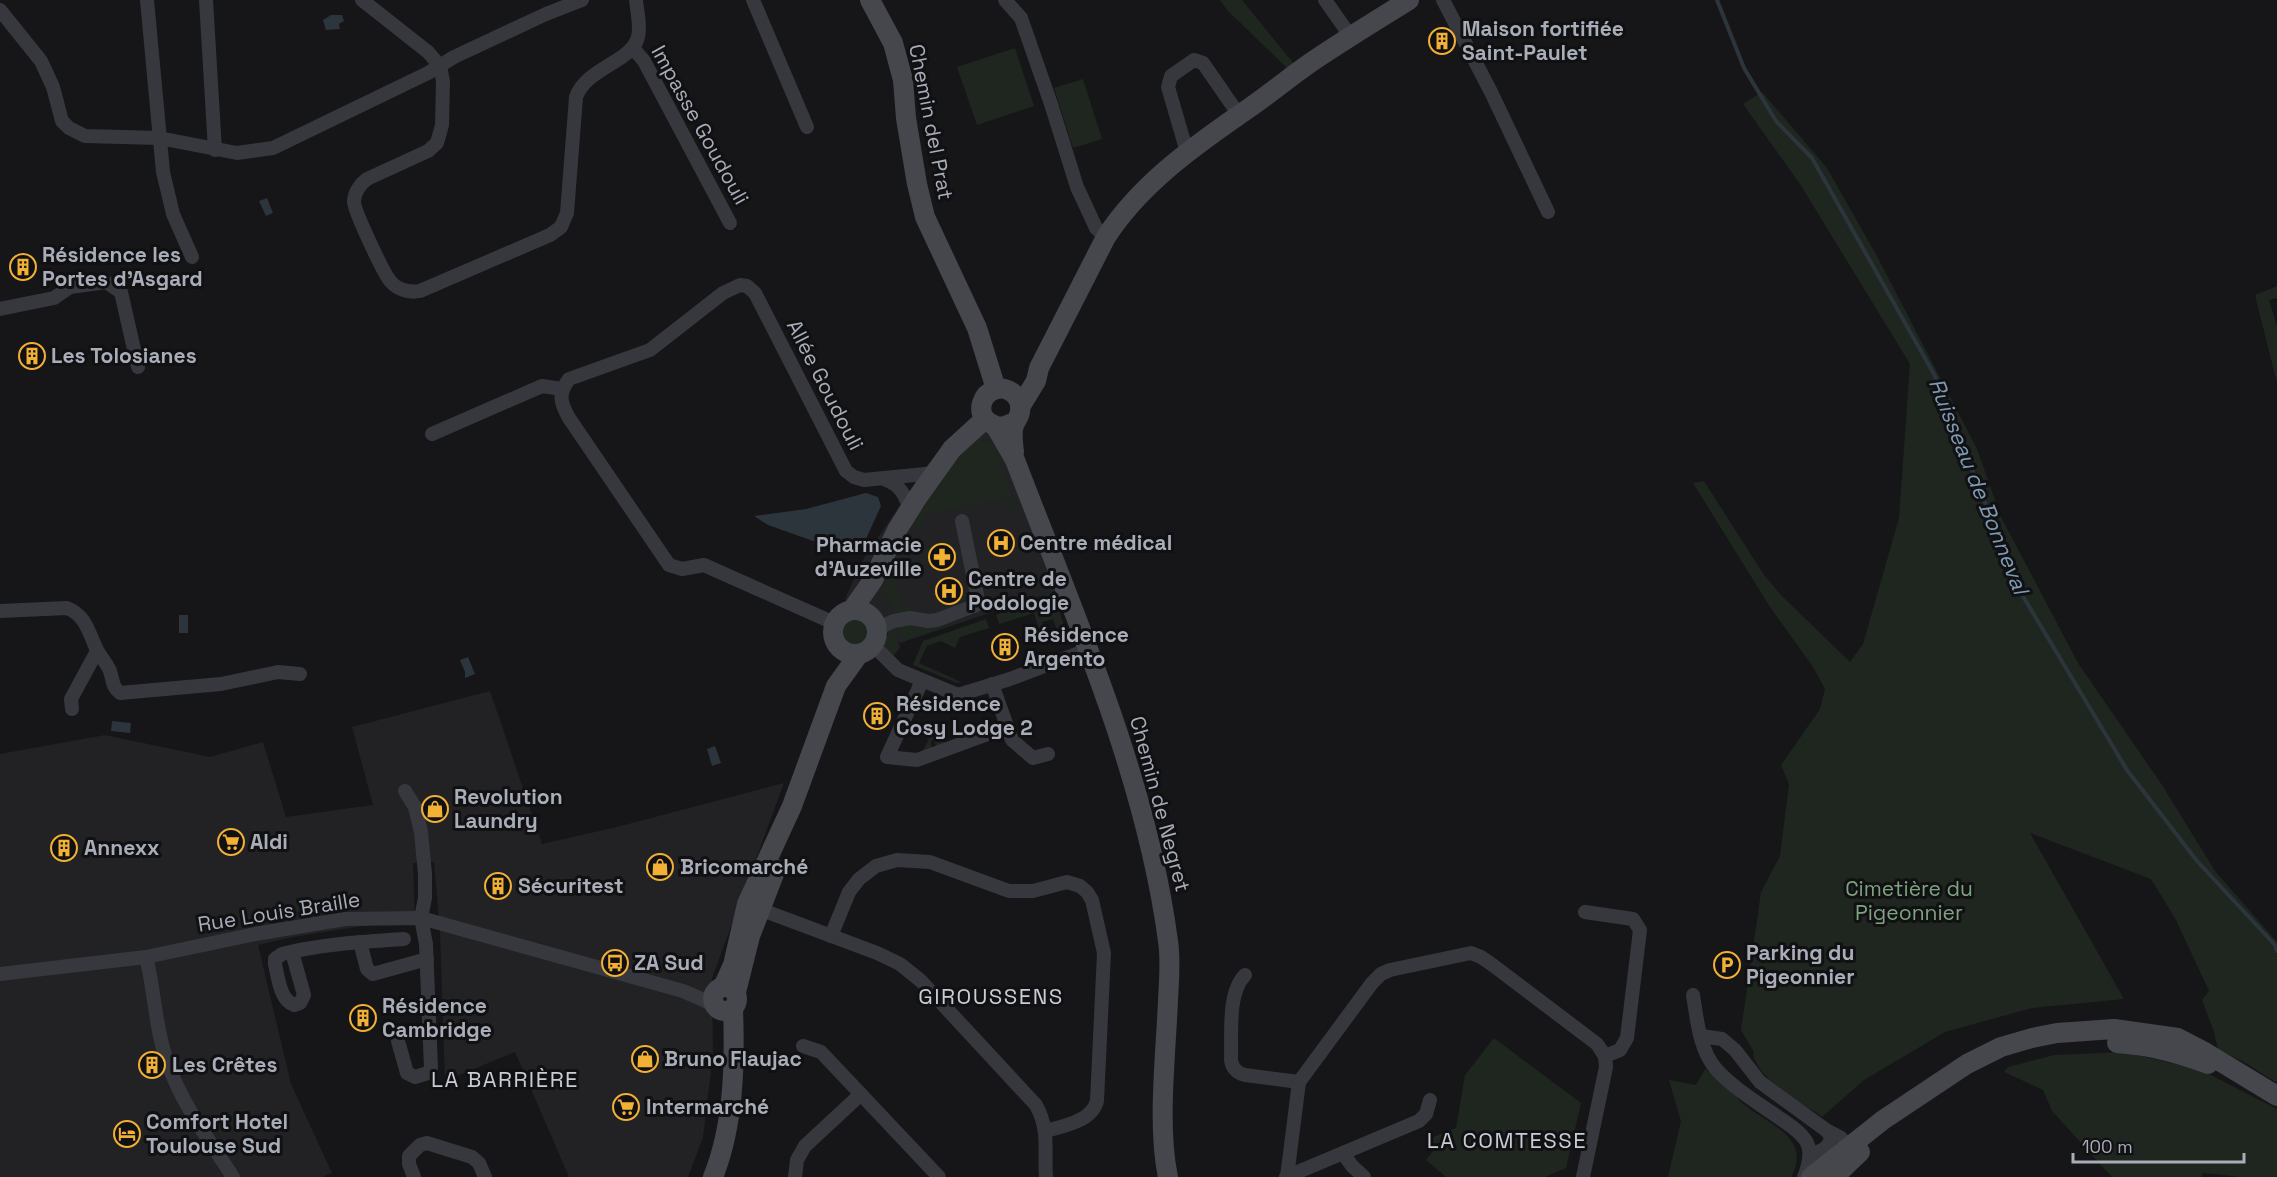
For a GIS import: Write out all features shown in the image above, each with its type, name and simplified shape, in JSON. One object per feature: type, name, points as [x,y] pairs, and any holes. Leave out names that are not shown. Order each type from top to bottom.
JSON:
[{"type":"street","points":[[147,0],[163,172],[173,214],[192,257]]},
{"type":"street","points":[[206,0],[215,150]]},
{"type":"street","points":[[362,0],[428,52],[440,66],[443,81],[441,132],[437,143],[428,151],[363,182],[354,202],[387,278],[396,286],[410,292],[420,291],[559,230],[567,213],[575,104],[578,92],[594,74],[633,48],[638,33],[636,0]]},
{"type":"street","points":[[0,10],[42,61],[62,121],[69,128],[85,136],[159,138],[237,153],[273,148],[440,66],[453,57],[582,0]]},
{"type":"street","points":[[753,0],[807,127]]},
{"type":"street","name":"Chemin del Prat","points":[[870,0],[893,43],[903,80],[906,118],[925,217],[977,328],[1001,389]]},
{"type":"street","points":[[1005,0],[1022,18],[1029,36],[1077,187],[1086,206],[1110,231]]},
{"type":"street","points":[[1324,0],[1351,37]]},
{"type":"street","points":[[1039,368],[1015,386],[990,391],[982,401],[982,413],[990,423],[1002,427],[1018,414],[1036,381],[1039,368],[1110,231],[1144,190],[1187,152],[1314,61],[1409,0]]},
{"type":"street","points":[[1443,0],[1491,92],[1548,212]]},
{"type":"street","name":"Impasse Goudouli","points":[[633,48],[644,61],[730,223]]},
{"type":"street","points":[[1187,152],[1168,87],[1171,76],[1194,60],[1199,60],[1239,115]]},
{"type":"street","points":[[0,309],[54,298],[70,287],[106,282],[121,292],[138,367]]},
{"type":"street","name":"Allée Goudouli","points":[[562,389],[569,379],[650,350],[723,293],[740,285],[747,286],[754,293],[846,471],[864,480],[934,473]]},
{"type":"street","points":[[432,434],[542,386],[562,389],[560,400],[569,418],[669,565],[682,569],[704,565],[834,623]]},
{"type":"street","points":[[1001,389],[1018,399],[1018,414]]},
{"type":"street","name":"Chemin de Negret","points":[[1018,414],[1012,444],[1015,460],[1118,735],[1138,803],[1165,920],[1170,955],[1164,1110],[1165,1160],[1168,1177]]},
{"type":"street","points":[[704,1177],[713,1154],[717,1132],[725,1042],[725,1003],[750,936],[754,907],[781,856],[792,806],[836,686],[866,630],[873,580],[897,530],[934,473],[963,437],[990,423]]},
{"type":"street","name":"Chemin de Negret","points":[[990,423],[1015,460]]},
{"type":"street","points":[[882,478],[897,484],[910,509]]},
{"type":"street","points":[[838,646],[847,653],[866,630],[910,618],[938,620],[979,604],[962,521]]},
{"type":"street","points":[[0,611],[67,608],[75,611],[82,618],[97,651],[110,670],[115,689],[120,693],[221,684],[278,672],[300,674]]},
{"type":"street","points":[[836,686],[838,646],[833,635],[834,623],[841,614],[866,630],[898,670],[958,695],[1087,650]]},
{"type":"street","points":[[72,709],[71,699],[97,651]]},
{"type":"street","points":[[922,681],[887,757],[917,760],[1007,727]]},
{"type":"street","points":[[992,684],[1012,740],[1033,758],[1048,754]]},
{"type":"street","points":[[398,1041],[407,1073],[415,1077],[428,1073],[431,1068],[427,959],[421,918],[426,886],[421,832],[415,807],[405,792]]},
{"type":"street","points":[[831,936],[849,892],[859,879],[876,866],[897,860],[930,862],[1009,891],[1033,891],[1067,882],[1083,889],[1092,900],[1104,953],[1098,1095],[1096,1106],[1090,1113],[1046,1131]]},
{"type":"street","points":[[754,907],[889,958],[921,981],[1036,1105],[1046,1131],[1046,1177]]},
{"type":"street","points":[[1585,912],[1633,919],[1640,930],[1627,1038],[1620,1050],[1605,1056]]},
{"type":"street","name":"Rue Louis Braille","points":[[0,974],[146,957],[255,934],[345,919],[421,918],[725,1003]]},
{"type":"street","points":[[292,952],[333,944],[404,939]]},
{"type":"street","points":[[360,942],[367,969],[373,974],[427,959]]},
{"type":"street","points":[[1287,1177],[1299,1082],[1381,974],[1398,968],[1471,953],[1481,957],[1603,1050],[1606,1067],[1583,1177]]},
{"type":"street","points":[[146,957],[167,1061],[178,1088],[233,1177]]},
{"type":"street","points":[[1245,975],[1236,987],[1234,997],[1231,1060],[1233,1067],[1245,1076],[1299,1082]]},
{"type":"street","points":[[1693,994],[1701,1036],[1707,1054],[1716,1069],[1753,1100],[1797,1131],[1808,1143],[1810,1155],[1804,1177]]},
{"type":"street","points":[[713,1177],[723,1153],[728,1124],[733,1061],[725,1003]]},
{"type":"street","points":[[1701,1036],[1722,1039],[1735,1050],[1760,1082],[1826,1130],[1841,1138],[1852,1151]]},
{"type":"street","points":[[1811,1177],[1852,1151],[1918,1103],[1949,1085],[2007,1058],[2062,1044],[2103,1042],[2146,1046],[2189,1057],[2274,1094]]},
{"type":"street","points":[[803,1046],[821,1052],[939,1177]]},
{"type":"street","points":[[795,1177],[797,1160],[805,1146],[861,1094]]},
{"type":"street","points":[[1287,1177],[1419,1121],[1426,1114],[1430,1100]]},
{"type":"street","points":[[1810,1155],[1827,1148],[1831,1142],[1831,1136],[1826,1130]]},
{"type":"street","points":[[414,1177],[408,1164],[409,1156],[420,1145],[427,1143],[472,1156],[479,1163],[485,1177]]},
{"type":"street","points":[[1834,1177],[1852,1151]]},
{"type":"street","points":[[1343,1153],[1364,1177]]},
{"type":"shaded area","points":[[331,15],[342,15],[344,21],[339,24],[340,29],[326,30],[323,20]]},
{"type":"shaded area","points":[[267,198],[273,213],[266,216],[259,201]]},
{"type":"shaded area","points":[[996,414],[1021,428],[1020,456],[1058,590],[900,643],[845,599],[862,561],[928,464]]},
{"type":"shaded area","points":[[866,493],[878,497],[881,506],[864,543],[819,543],[768,525],[754,516],[806,509]]},
{"type":"shaded area","points":[[179,615],[188,615],[188,633],[179,633]]},
{"type":"shaded area","points":[[468,657],[475,674],[465,678],[460,660]]},
{"type":"shaded area","points":[[490,691],[542,844],[617,827],[784,783],[712,978],[713,1054],[703,1137],[688,1177],[569,1177],[515,1052],[445,1081],[440,931],[434,862],[413,863],[415,925],[369,925],[258,945],[291,1084],[332,1173],[323,1177],[0,1177],[0,754],[105,735],[210,757],[263,742],[286,817],[373,805],[352,727]]},
{"type":"shaded area","points":[[112,721],[131,723],[130,733],[111,731]]},
{"type":"shaded area","points":[[715,746],[721,763],[712,766],[707,749]]},
{"type":"green space","points":[[1220,0],[1242,0],[1294,64],[1288,69],[1228,11]]},
{"type":"green space","points":[[1015,48],[1034,106],[977,125],[957,67]]},
{"type":"green space","points":[[1083,79],[1102,139],[1073,148],[1054,88]]},
{"type":"green space","name":"Cimetière du Pigeonnier","points":[[1762,92],[1827,168],[1878,258],[1977,449],[2001,517],[2078,663],[2162,785],[2215,871],[2277,942],[2277,1083],[2244,1062],[2218,1050],[2202,1000],[2209,991],[2175,918],[2151,879],[2030,833],[2124,999],[2032,1008],[1945,1032],[1864,1080],[1822,1117],[1783,1091],[1758,1066],[1753,1056],[1754,1052],[1741,1030],[1761,892],[1780,856],[1789,784],[1781,765],[1820,709],[1825,689],[1813,667],[1770,607],[1693,483],[1704,481],[1764,575],[1782,596],[1850,662],[1863,644],[1899,518],[1910,364],[1800,184],[1743,104]]},
{"type":"green space","points":[[2277,286],[2277,298],[2269,300],[2277,326],[2277,383],[2255,295]]},
{"type":"green space","points":[[976,440],[996,444],[1004,459],[999,461],[1018,511],[1011,513],[1008,498],[924,515],[925,525],[918,525],[908,534],[901,549],[901,567],[894,569],[903,608],[910,607],[911,611],[893,613],[887,598],[882,596],[907,531],[930,491],[959,456]]},
{"type":"green space","points":[[1053,591],[1066,632],[1063,642],[1061,642],[1053,619],[1042,622],[1045,632],[1040,633],[1034,613],[999,624],[996,615]]},
{"type":"green space","points":[[978,610],[978,613],[903,642],[897,627]]},
{"type":"green space","points":[[855,619],[864,623],[868,632],[864,641],[855,645],[846,641],[842,632],[846,623]]},
{"type":"green space","points":[[986,619],[989,628],[960,637],[955,648],[941,641],[927,646],[919,663],[961,682],[957,683],[913,665],[923,641]]},
{"type":"green space","points":[[891,629],[894,629],[900,647],[893,657],[884,648],[885,639]]},
{"type":"green space","points":[[907,724],[950,744],[937,749],[934,741],[931,740],[932,751],[921,754],[929,739],[905,728]]},
{"type":"green space","points":[[1494,1038],[1581,1103],[1566,1168],[1545,1177],[1446,1177],[1426,1160],[1433,1151],[1428,1139],[1456,1128],[1465,1075]]},
{"type":"green space","points":[[2124,1052],[2201,1070],[2277,1109],[2277,1177],[2242,1177],[2203,1173],[2201,1177],[2112,1177],[2052,1111],[2043,1090],[2004,1072],[2008,1067],[2054,1055]]},
{"type":"green space","points":[[1705,1069],[1731,1089],[1740,1101],[1783,1132],[1791,1141],[1796,1151],[1796,1163],[1791,1177],[1668,1177],[1681,1121],[1669,1080],[1696,1085]]},
{"type":"waterway","name":"Ruisseau de Bonneval","points":[[1717,0],[1744,68],[1776,121],[1812,158],[1935,376],[2021,593],[2127,770],[2197,861],[2275,945],[2277,951]]},
{"type":"place","name":"Maison fortifiée Saint-Paulet","points":[[1442,41]]},
{"type":"place","name":"Résidence les Portes d'Asgard","points":[[23,267]]},
{"type":"place","name":"Les Tolosianes","points":[[32,356]]},
{"type":"place","name":"Centre médical","points":[[1001,543]]},
{"type":"place","name":"Pharmacie d'Auzeville","points":[[942,557]]},
{"type":"place","name":"Centre de Podologie","points":[[949,591]]},
{"type":"place","name":"Résidence Argento","points":[[1005,647]]},
{"type":"place","name":"Résidence Cosy Lodge 2","points":[[877,716]]},
{"type":"place","name":"Revolution Laundry","points":[[435,809]]},
{"type":"place","name":"Aldi","points":[[231,842]]},
{"type":"place","name":"Annexx","points":[[64,848]]},
{"type":"place","name":"Bricomarché","points":[[660,867]]},
{"type":"place","name":"Sécuritest","points":[[498,886]]},
{"type":"place","name":"ZA Sud","points":[[615,963]]},
{"type":"place","name":"Parking du Pigeonnier","points":[[1727,965]]},
{"type":"place","name":"Résidence Cambridge","points":[[363,1018]]},
{"type":"place","name":"Bruno Flaujac","points":[[645,1059]]},
{"type":"place","name":"Les Crêtes","points":[[152,1065]]},
{"type":"place","name":"Intermarché","points":[[626,1107]]},
{"type":"place","name":"Comfort Hotel Toulouse Sud","points":[[127,1134]]},
{"type":"district","name":"GIROUSSENS","points":[[991,996]]},
{"type":"district","name":"LA BARRIÈRE","points":[[505,1079]]},
{"type":"district","name":"LA COMTESSE","points":[[1507,1140]]}]
